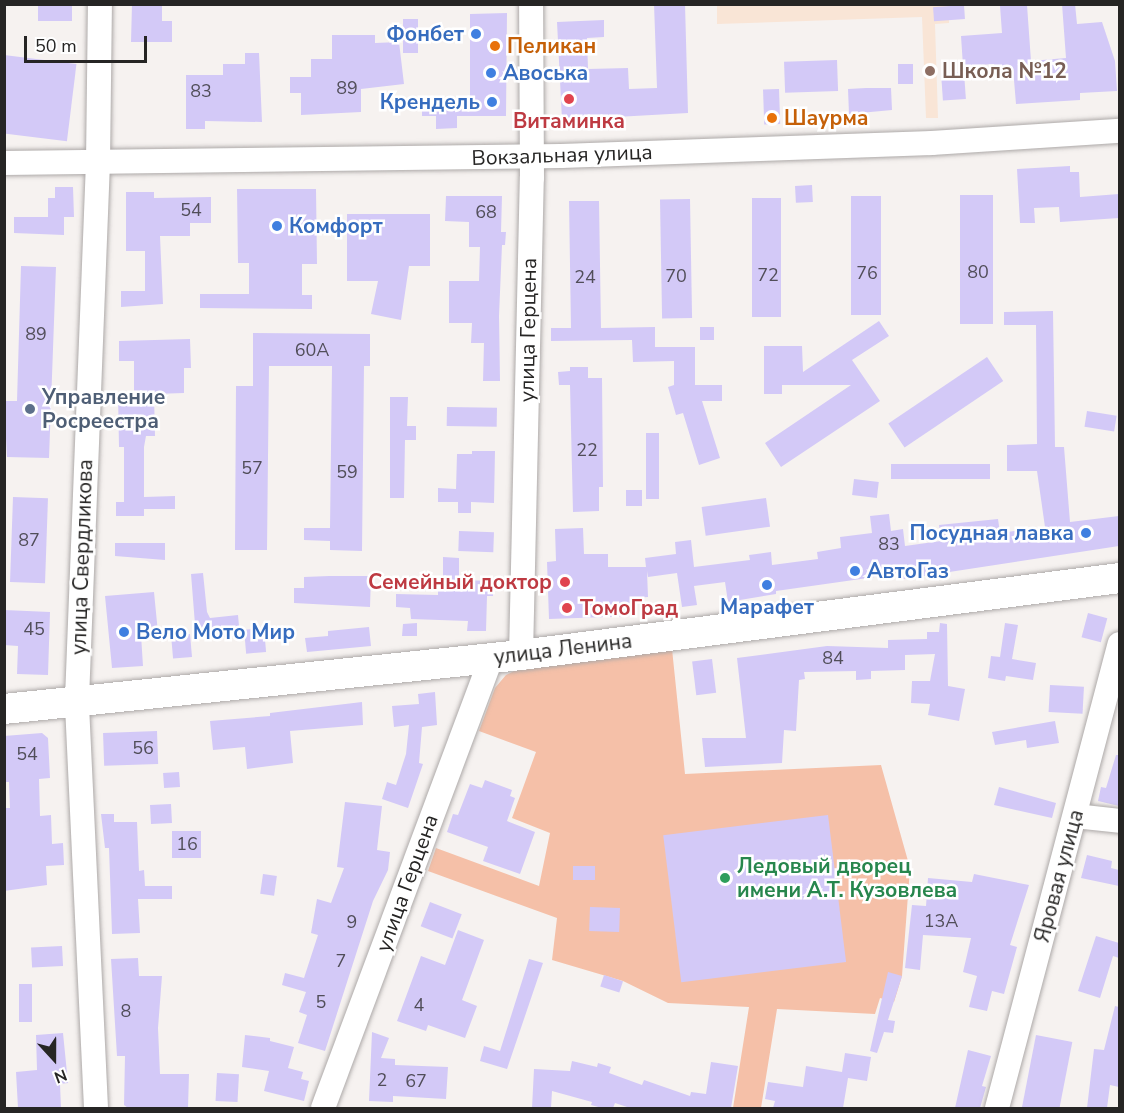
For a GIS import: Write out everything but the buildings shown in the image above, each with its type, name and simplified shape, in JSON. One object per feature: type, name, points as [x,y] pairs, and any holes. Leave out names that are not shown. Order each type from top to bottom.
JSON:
[{"type":"main road","name":"улица Ленина","points":[[4,709],[77,699],[521,655],[1119,578]]},
{"type":"street","name":"улица Свердликова","points":[[96,1108],[77,699],[98,163],[100,4]]},
{"type":"street","name":"улица Герцена","points":[[521,655],[532,156],[531,4]]},
{"type":"street","name":"Вокзальная улица","points":[[4,163],[532,156],[932,143],[1119,131]]},
{"type":"street","name":"Яровая улица","points":[[997,1108],[1119,644]]},
{"type":"street","name":"улица Герцена","points":[[323,1108],[491,658]]},
{"type":"street","points":[[1075,816],[1119,821]]},
{"type":"shaded area","name":"Школа №12","points":[[717,5],[949,5],[949,23],[935,24],[938,118],[926,118],[922,17],[717,24]]},
{"type":"shaded area","name":"Ледовый дворец имени А.Т. Кузовлева","points":[[672,649],[685,774],[881,765],[910,868],[902,976],[894,1002],[880,998],[875,1014],[777,1009],[761,1108],[733,1108],[749,1007],[668,1003],[623,981],[552,960],[557,918],[428,871],[436,848],[539,886],[550,833],[512,818],[536,752],[479,731],[495,688],[506,675],[514,671]]},
{"type":"place","name":"Фонбет","points":[[476,34]]},
{"type":"place","name":"Пеликан","points":[[495,46]]},
{"type":"place","name":"Школа №12","points":[[930,71]]},
{"type":"place","name":"Авоська","points":[[491,73]]},
{"type":"place","name":"Витаминка","points":[[569,99]]},
{"type":"place","name":"Крендель","points":[[492,102]]},
{"type":"place","name":"Шаурма","points":[[772,118]]},
{"type":"place","name":"Комфорт","points":[[277,226]]},
{"type":"place","name":"Управление Росреестра","points":[[30,409]]},
{"type":"place","name":"Посудная лавка","points":[[1086,533]]},
{"type":"place","name":"АвтоГаз","points":[[855,571]]},
{"type":"place","name":"Семейный доктор","points":[[565,582]]},
{"type":"place","name":"Марафет","points":[[767,585]]},
{"type":"place","name":"ТомоГрад","points":[[567,608]]},
{"type":"place","name":"Вело Мото Мир","points":[[124,632]]},
{"type":"place","name":"Ледовый дворец имени А.Т. Кузовлева","points":[[725,878]]}]
